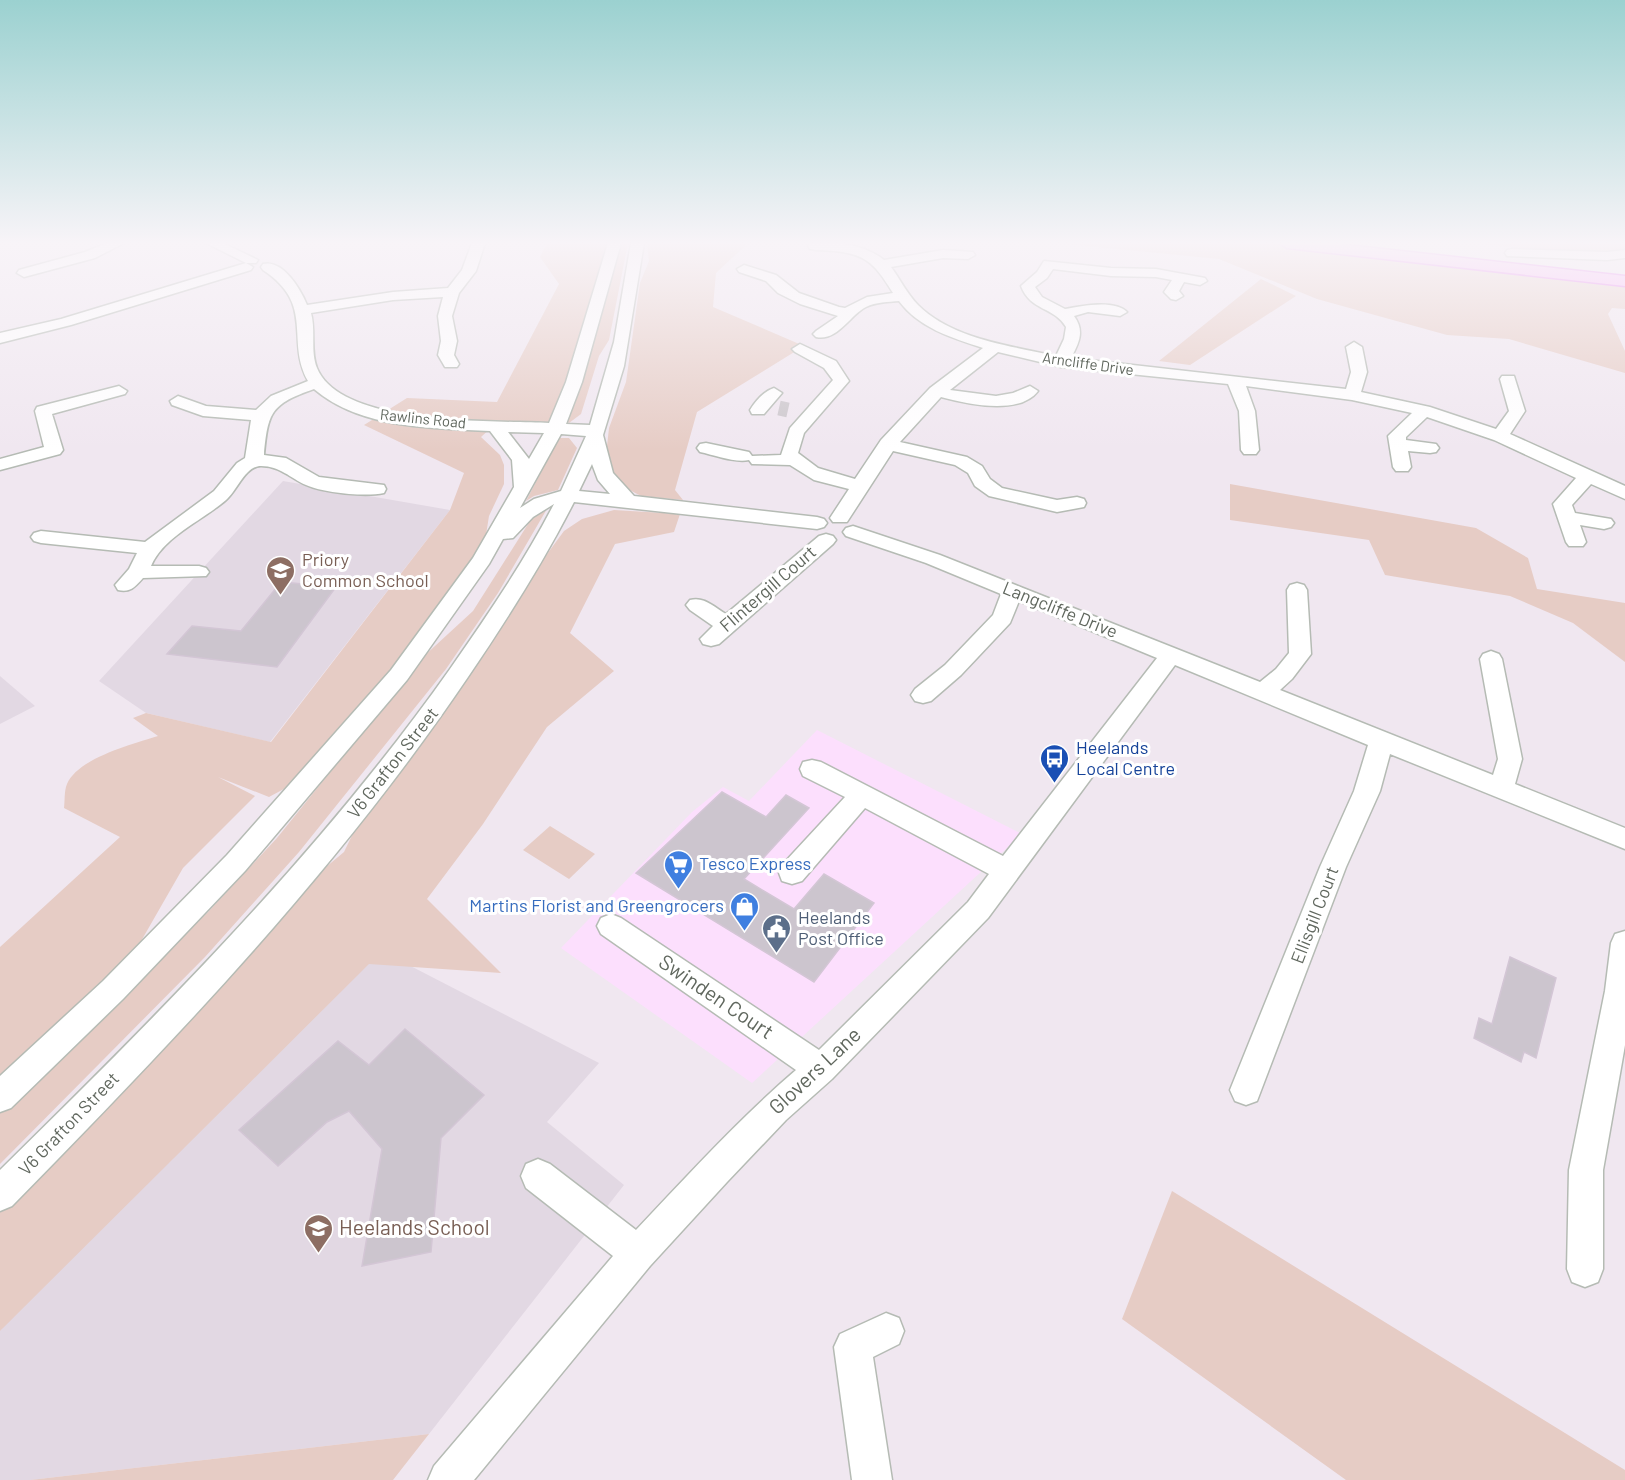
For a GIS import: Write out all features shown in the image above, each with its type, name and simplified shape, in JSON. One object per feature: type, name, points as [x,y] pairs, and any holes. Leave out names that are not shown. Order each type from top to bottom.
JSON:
[{"type":"street","points":[[0,338],[97,312]]},
{"type":"street","points":[[254,460],[261,416],[271,405],[289,393],[317,383],[309,368],[303,312]]},
{"type":"street","points":[[427,358],[449,359],[446,312]]},
{"type":"street","points":[[0,1097],[113,990],[236,863],[399,675],[482,560],[555,429],[574,382],[595,312]]},
{"type":"street","name":"V6 Grafton Street","points":[[0,1194],[61,1134],[272,912],[374,790],[447,693],[530,565],[569,496],[596,434],[615,376],[626,312]]},
{"type":"street","points":[[821,334],[837,325],[844,319],[847,312]]},
{"type":"street","name":"Arncliffe Drive","points":[[917,312],[935,324],[995,347],[1060,362],[1352,395],[1424,411],[1500,436],[1625,493]]},
{"type":"street","points":[[1059,312],[1064,315],[1072,326],[1074,334],[1060,362]]},
{"type":"street","points":[[1064,315],[1074,312]]},
{"type":"street","points":[[482,560],[539,502],[553,497],[569,496],[629,502],[821,531],[841,540],[859,485],[887,444],[936,391],[995,347]]},
{"type":"street","points":[[1352,395],[1359,372],[1354,347]]},
{"type":"street","points":[[800,349],[828,363],[839,373],[841,381],[796,432],[789,454],[813,473],[859,485]]},
{"type":"street","points":[[1500,436],[1517,411],[1508,379]]},
{"type":"street","points":[[1235,380],[1248,411],[1250,450]]},
{"type":"street","name":"Rawlins Road","points":[[317,383],[348,405],[375,415],[426,422],[555,429],[596,434]]},
{"type":"street","points":[[0,465],[54,450],[43,411],[119,391]]},
{"type":"street","points":[[936,391],[983,402],[1018,399],[1030,391]]},
{"type":"street","points":[[178,401],[203,411],[261,416]]},
{"type":"street","points":[[772,405],[811,415]]},
{"type":"street","points":[[1402,467],[1396,436],[1424,411]]},
{"type":"street","points":[[494,425],[521,460],[523,488]]},
{"type":"street","points":[[596,434],[605,479],[629,502]]},
{"type":"street","points":[[887,444],[961,461],[976,470],[982,482],[996,492],[1057,506],[1077,503]]},
{"type":"street","points":[[1398,444],[1430,448]]},
{"type":"street","points":[[706,448],[774,462],[794,460]]},
{"type":"street","points":[[199,572],[132,579],[149,548],[220,495],[243,467],[254,460],[280,462],[314,482],[351,488],[377,489]]},
{"type":"street","points":[[1576,542],[1562,504],[1587,477]]},
{"type":"street","points":[[986,510],[996,492]]},
{"type":"street","points":[[556,521],[571,515],[629,502]]},
{"type":"street","points":[[1567,518],[1604,523]]},
{"type":"street","name":"Langcliffe Drive","points":[[847,525],[1264,691],[1625,839]]},
{"type":"street","name":"Flintergill Court","points":[[711,639],[821,531]]},
{"type":"street","points":[[41,537],[149,548]]},
{"type":"street","points":[[1264,691],[1284,674],[1300,654],[1297,590]]},
{"type":"street","points":[[923,695],[953,670],[1002,618],[1013,591]]},
{"type":"street","points":[[697,605],[727,625]]},
{"type":"street","name":"Glovers Lane","points":[[448,1480],[638,1254],[764,1119],[821,1069],[978,910],[1009,872],[1126,711],[1171,655]]},
{"type":"street","points":[[1491,659],[1510,759],[1501,788]]},
{"type":"street","name":"Ellisgill Court","points":[[1246,1090],[1333,867],[1367,791],[1382,739]]},
{"type":"street","points":[[812,769],[1009,872]]},
{"type":"street","points":[[792,873],[862,795]]},
{"type":"street","name":"Swinden Court","points":[[611,926],[821,1069]]},
{"type":"street","points":[[1586,1269],[1586,1170],[1620,991],[1625,943]]},
{"type":"street","points":[[538,1176],[638,1254]]},
{"type":"street","points":[[872,1480],[853,1347],[886,1331]]},
{"type":"shaded area","points":[[544,312],[592,312],[555,429],[494,425],[481,437],[500,455],[504,465],[504,484],[489,516],[482,560],[319,770],[269,797],[218,777],[255,796],[183,868],[113,990],[0,1097],[0,947],[120,837],[64,808],[67,784],[73,775],[94,759],[107,753],[158,736],[133,718],[146,713],[271,742],[450,510],[464,473],[364,425],[407,398],[497,402]]},
{"type":"shaded area","points":[[601,312],[614,312],[609,340],[599,356],[581,414],[569,423],[566,421]]},
{"type":"shaded area","points":[[636,312],[725,312],[804,346],[697,412],[675,490],[683,500],[641,496],[622,486],[610,469],[606,455],[609,428],[626,382]]},
{"type":"shaded area","points":[[1220,312],[1271,312],[1190,365],[1159,361]]},
{"type":"shaded area","points":[[1364,312],[1609,312],[1608,314],[1625,351],[1625,373],[1509,339],[1447,335]]},
{"type":"shaded area","points":[[559,438],[569,438],[577,448],[558,490],[534,496],[526,501]]},
{"type":"shaded area","name":"Priory Common School","points":[[283,481],[450,510],[270,742],[146,713],[99,681]]},
{"type":"shaded area","points":[[1230,484],[1476,528],[1528,558],[1537,589],[1625,603],[1625,662],[1573,623],[1510,596],[1385,575],[1369,540],[1230,520]]},
{"type":"shaded area","points":[[551,502],[498,593],[446,669],[299,852],[205,957],[0,1164],[0,1113],[208,912],[277,838],[423,657],[473,611],[535,513]]},
{"type":"shaded area","points":[[614,510],[680,514],[674,532],[615,544],[570,633],[614,671],[547,727],[483,824],[427,899],[501,973],[369,964],[0,1331],[0,1194],[272,912],[344,852],[374,790],[564,531],[582,519]]},
{"type":"shaded area","points":[[0,676],[35,706],[0,724]]},
{"type":"shaded area","points":[[817,730],[1022,834],[752,1083],[561,948],[692,812],[723,787],[749,801]]},
{"type":"shaded area","points":[[550,826],[595,854],[569,879],[523,850]]},
{"type":"shaded area","name":"Heelands School","points":[[366,943],[599,1063],[547,1122],[624,1185],[429,1434],[30,1480],[0,1480],[0,1323]]},
{"type":"shaded area","points":[[1172,1191],[1625,1470],[1625,1480],[1346,1480],[1122,1319]]},
{"type":"shaded area","points":[[429,1434],[393,1480],[30,1480]]},
{"type":"building","points":[[281,582],[336,587],[277,667],[167,654],[192,626],[241,631]]},
{"type":"building","points":[[722,792],[766,817],[786,795],[809,808],[744,879],[794,909],[824,874],[874,903],[814,982],[636,873]]},
{"type":"building","points":[[1510,957],[1556,978],[1536,1058],[1524,1052],[1521,1062],[1474,1038],[1479,1018],[1492,1024]]},
{"type":"building","points":[[405,1029],[484,1095],[441,1138],[431,1252],[362,1266],[382,1149],[349,1111],[327,1122],[278,1166],[239,1130],[338,1041],[369,1065]]},
{"type":"tunnel","points":[[779,408],[788,410]]},
{"type":"place","name":"Priory Common School","points":[[281,596]]},
{"type":"place","name":"Heelands Local Centre","points":[[1055,784]]},
{"type":"place","name":"Tesco Express","points":[[678,890]]},
{"type":"place","name":"Martins Florist and Greengrocers","points":[[745,932]]},
{"type":"place","name":"Heelands Post Office","points":[[777,954]]},
{"type":"place","name":"Heelands School","points":[[318,1254]]}]
